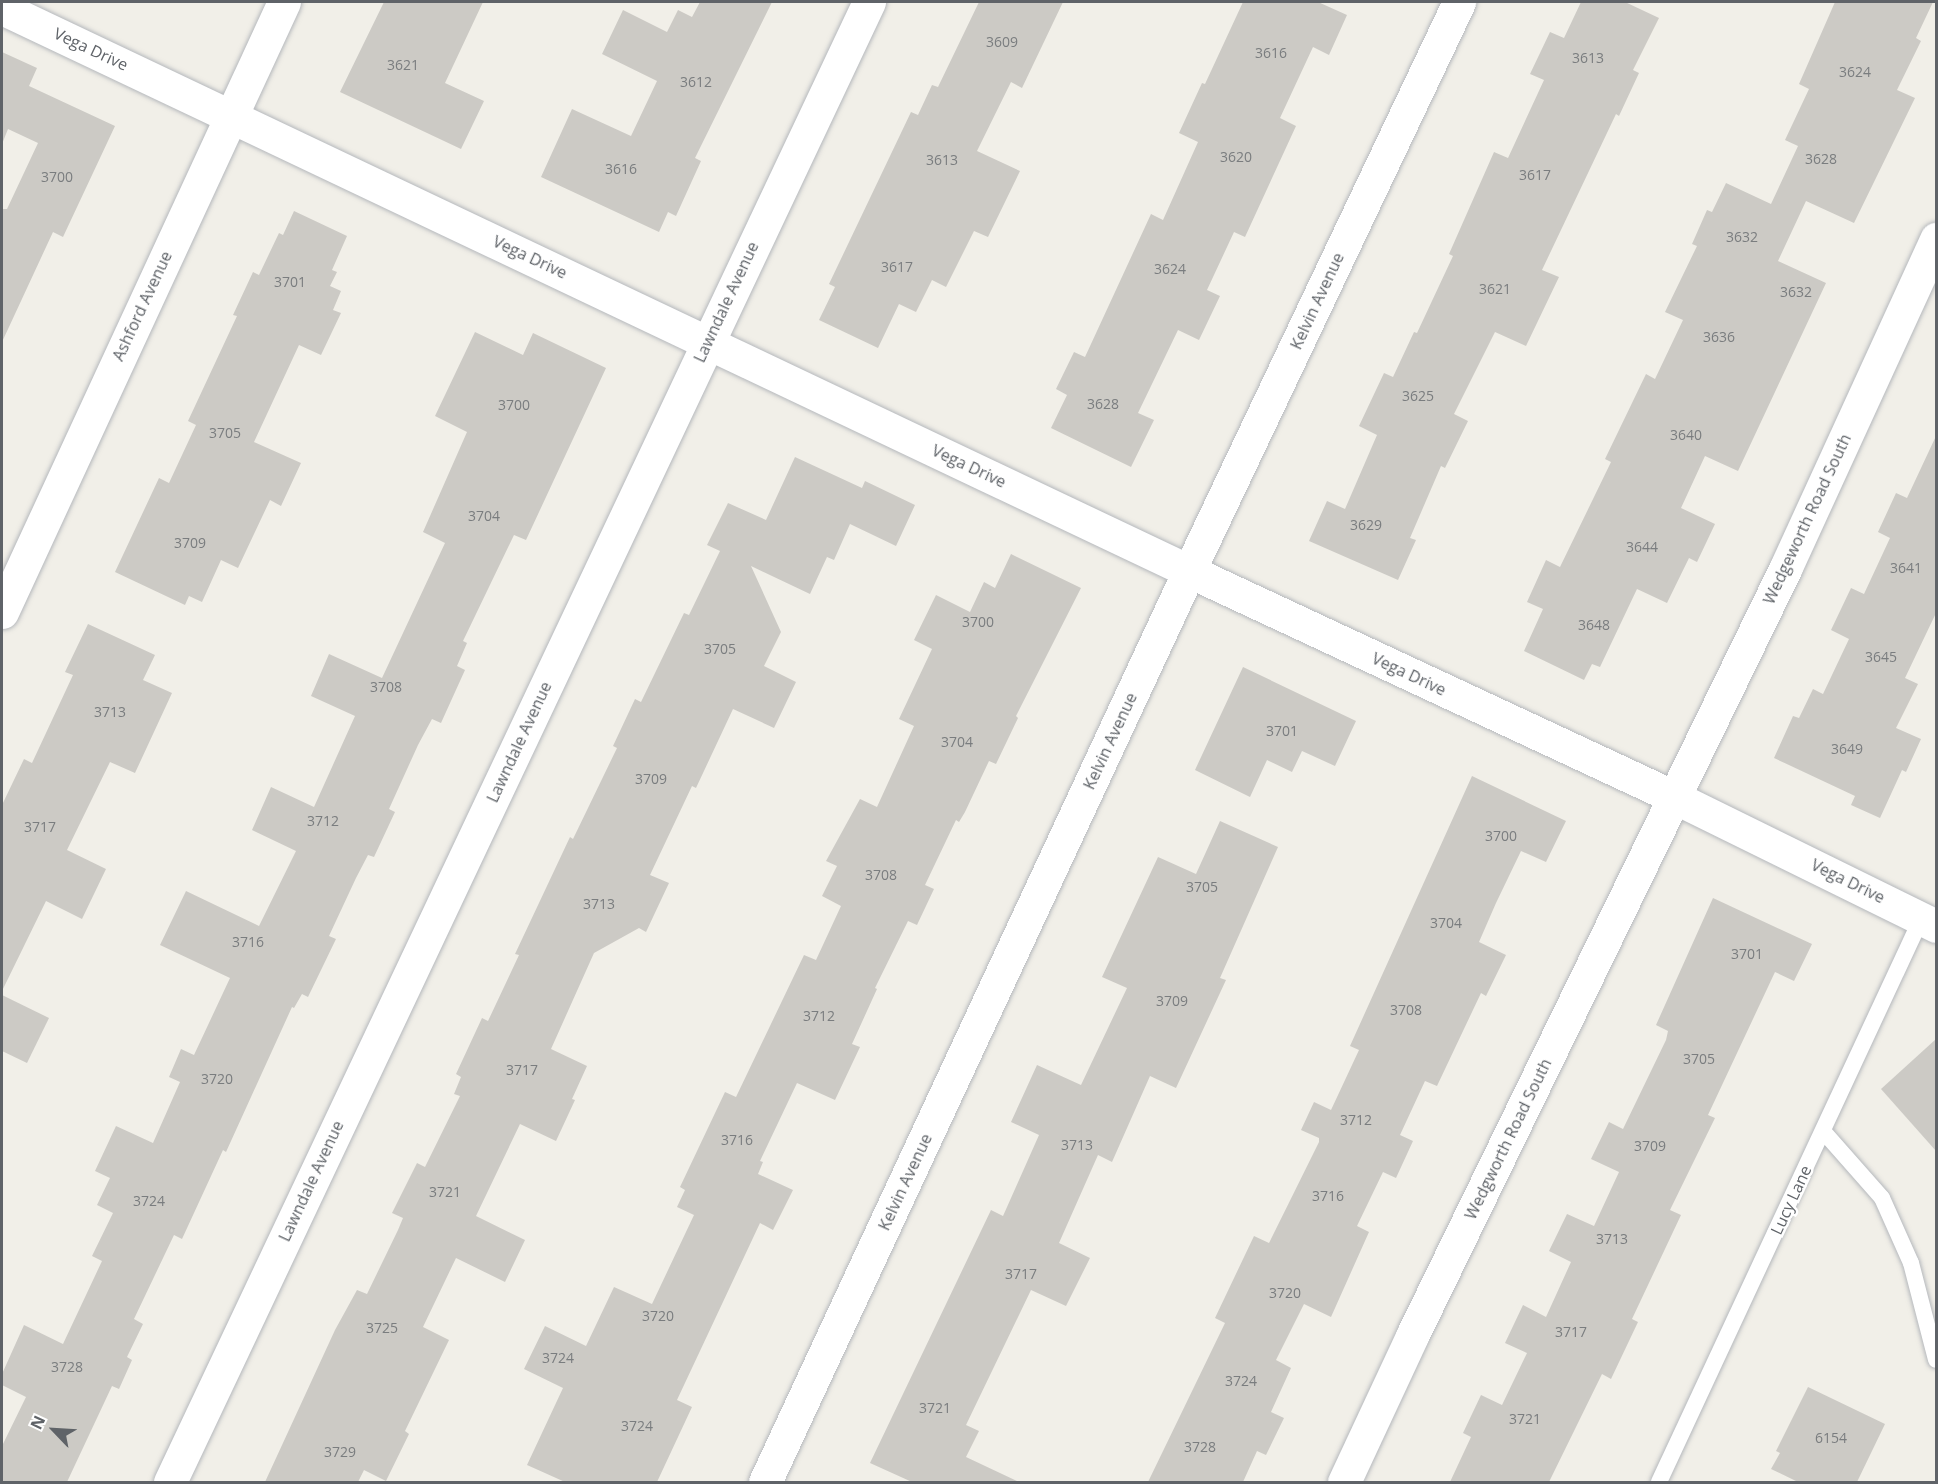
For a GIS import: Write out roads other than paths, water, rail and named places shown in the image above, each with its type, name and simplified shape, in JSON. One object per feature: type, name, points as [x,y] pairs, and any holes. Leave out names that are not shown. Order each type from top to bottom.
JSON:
[{"type":"street","name":"Ashford Avenue","points":[[2,612],[284,2]]},
{"type":"street","name":"Lawndale Avenue","points":[[170,1482],[869,2]]},
{"type":"street","name":"Kelvin Avenue","points":[[765,1482],[1189,571],[1459,2]]},
{"type":"street","name":"Vega Drive","points":[[2,8],[1189,571],[1674,797],[1929,921]]},
{"type":"street","name":"Wedgeworth Road South","points":[[1674,797],[1786,567],[1936,239]]},
{"type":"street","name":"Wedgworth Road South","points":[[1344,1482],[1674,797]]},
{"type":"lane","name":"Lucy Lane","points":[[1659,1482],[1823,1131],[1929,921]]},
{"type":"lane","points":[[1823,1131],[1882,1198],[1911,1263],[1936,1360]]}]
